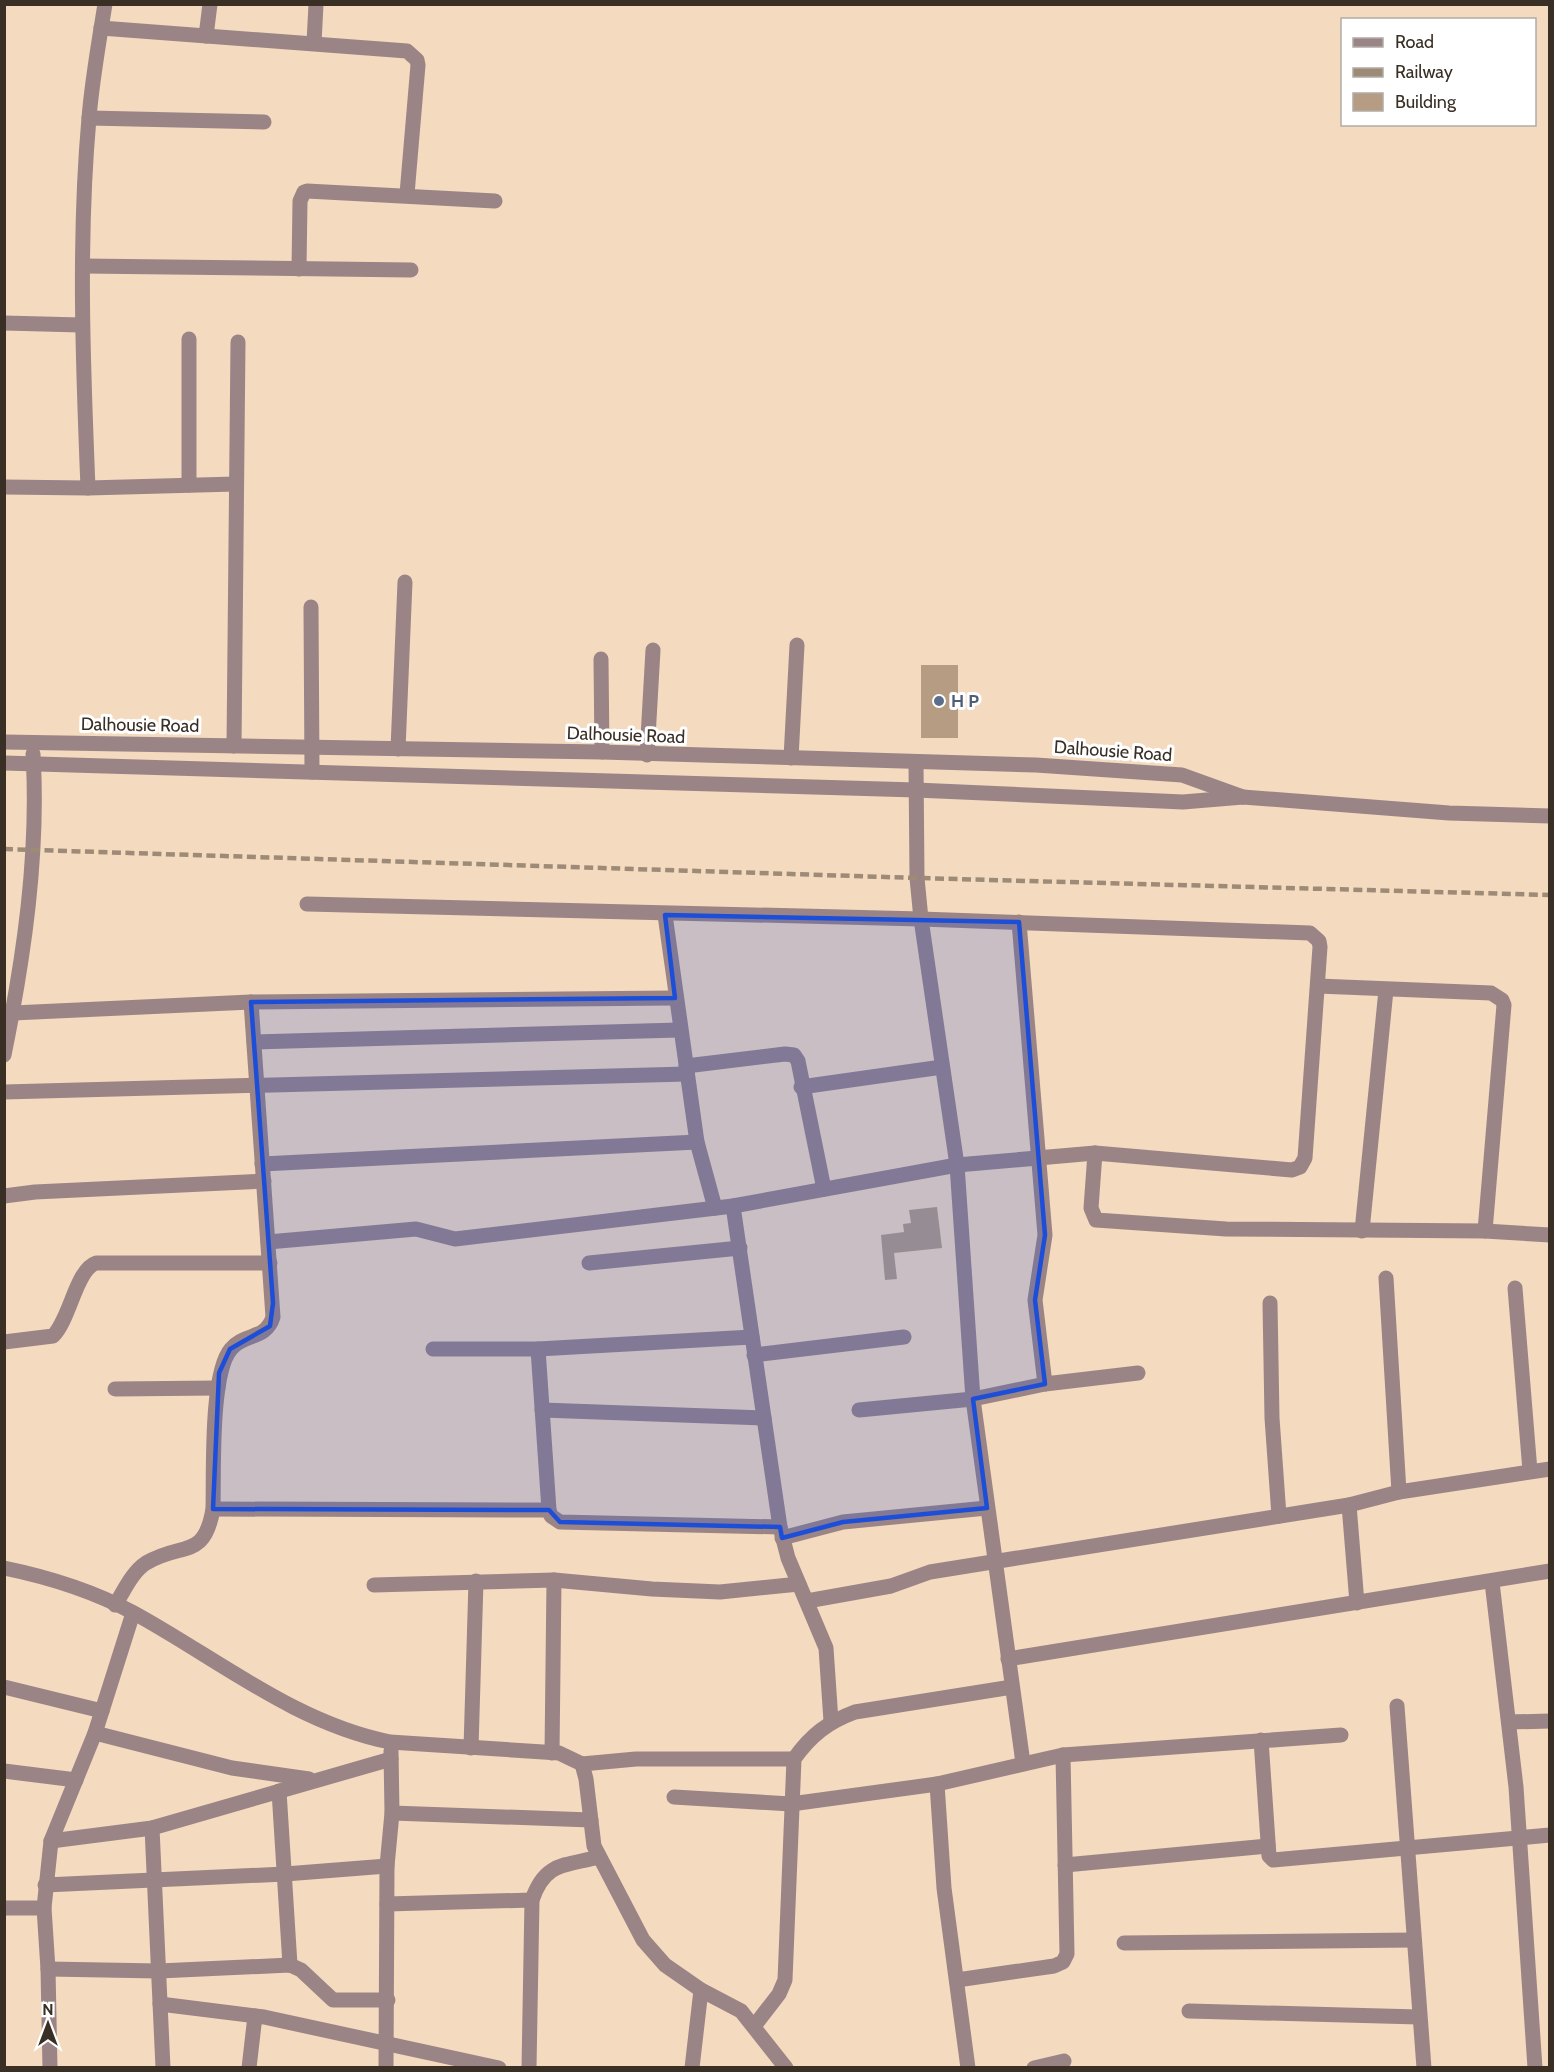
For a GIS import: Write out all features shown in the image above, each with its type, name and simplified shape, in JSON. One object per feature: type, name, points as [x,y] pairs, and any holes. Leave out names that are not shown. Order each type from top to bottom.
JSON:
[{"type":"street","points":[[88,488],[81,324],[83,267],[89,118],[105,4]]},
{"type":"street","points":[[206,36],[210,4]]},
{"type":"street","points":[[314,43],[316,4]]},
{"type":"street","points":[[101,28],[400,49],[412,54],[417,60],[407,194]]},
{"type":"street","points":[[89,118],[264,122]]},
{"type":"street","points":[[299,269],[300,201],[304,192],[407,194],[495,201]]},
{"type":"street","points":[[83,267],[411,270]]},
{"type":"street","points":[[4,323],[81,324]]},
{"type":"street","points":[[189,339],[189,485]]},
{"type":"street","points":[[234,746],[238,342]]},
{"type":"street","points":[[4,487],[88,488],[236,484]]},
{"type":"street","points":[[398,749],[405,582]]},
{"type":"street","points":[[311,607],[312,772]]},
{"type":"street","points":[[791,758],[797,645]]},
{"type":"street","points":[[647,755],[653,651]]},
{"type":"street","points":[[601,659],[602,752]]},
{"type":"street","name":"Dalhousie Road","points":[[4,742],[312,749],[602,752],[1036,765],[1172,774],[1212,784],[1243,797]]},
{"type":"street","points":[[4,1054],[13,1013],[33,850],[32,742]]},
{"type":"street","name":"Dalhousie Road","points":[[4,762],[916,790],[1183,802],[1243,797],[1449,813],[1550,816]]},
{"type":"street","points":[[916,763],[917,878],[921,919],[957,1165],[973,1399],[993,1561],[1023,1763]]},
{"type":"street","points":[[268,1242],[416,1229],[455,1239],[733,1206],[957,1165],[1040,1160],[1095,1153],[1292,1170],[1300,1167],[1305,1158],[1318,986],[1319,941],[1310,933],[921,919],[665,915],[307,904]]},
{"type":"street","points":[[665,915],[679,1030],[697,1142],[715,1208]]},
{"type":"street","points":[[1019,922],[1045,1235],[1035,1300],[1046,1384]]},
{"type":"street","points":[[1318,986],[1491,993],[1502,1000],[1504,1005],[1485,1231]]},
{"type":"street","points":[[1362,1231],[1386,990]]},
{"type":"street","points":[[13,1013],[251,1002],[675,998]]},
{"type":"street","points":[[115,1605],[138,1570],[147,1563],[202,1541],[209,1531],[213,1509],[219,1373],[230,1349],[239,1341],[262,1334],[270,1326],[273,1303],[251,1002]]},
{"type":"street","points":[[254,1042],[679,1030]]},
{"type":"street","points":[[4,1092],[686,1070],[789,1054],[794,1055],[798,1061],[801,1086],[824,1189]]},
{"type":"street","points":[[801,1086],[942,1067]]},
{"type":"street","points":[[262,1164],[697,1142]]},
{"type":"street","points":[[1095,1153],[1091,1208],[1096,1220],[1226,1229],[1485,1231],[1550,1234]]},
{"type":"street","points":[[4,1196],[35,1192],[264,1181]]},
{"type":"street","points":[[733,1206],[781,1532],[799,1584],[826,1648],[831,1683],[831,1721]]},
{"type":"street","points":[[589,1263],[740,1248]]},
{"type":"street","points":[[4,1342],[53,1336],[63,1323],[86,1270],[96,1263],[270,1263]]},
{"type":"street","points":[[1386,1278],[1399,1492]]},
{"type":"street","points":[[1515,1288],[1530,1471]]},
{"type":"street","points":[[1270,1303],[1272,1418],[1279,1516]]},
{"type":"street","points":[[754,1355],[904,1336]]},
{"type":"street","points":[[433,1349],[538,1349],[752,1337]]},
{"type":"street","points":[[538,1349],[549,1510],[551,1516],[560,1522],[781,1532],[843,1522],[987,1508]]},
{"type":"street","points":[[859,1410],[973,1399],[1046,1384],[1138,1373]]},
{"type":"street","points":[[115,1389],[218,1388]]},
{"type":"street","points":[[542,1410],[764,1418]]},
{"type":"street","points":[[807,1602],[891,1586],[930,1572],[1348,1505],[1399,1492],[1550,1469]]},
{"type":"street","points":[[1348,1505],[1357,1603]]},
{"type":"street","points":[[213,1509],[549,1510]]},
{"type":"street","points":[[4,1568],[52,1581],[133,1613],[269,1696],[364,1737],[390,1742],[552,1753],[574,1758],[582,1764],[636,1759],[794,1759]]},
{"type":"street","points":[[1008,1659],[1550,1571]]},
{"type":"street","points":[[374,1585],[554,1580],[652,1589],[720,1592],[799,1584]]},
{"type":"street","points":[[552,1753],[554,1580]]},
{"type":"street","points":[[471,1748],[476,1581]]},
{"type":"street","points":[[1492,1582],[1516,1788],[1535,2067]]},
{"type":"street","points":[[50,2067],[44,1908],[51,1841],[95,1733],[133,1613]]},
{"type":"street","points":[[4,1687],[102,1711]]},
{"type":"street","points":[[754,2025],[779,1994],[785,1980],[794,1759],[803,1746],[831,1721],[855,1712],[1012,1687]]},
{"type":"street","points":[[1397,1706],[1424,2067]]},
{"type":"street","points":[[1509,1722],[1550,1721]]},
{"type":"street","points":[[95,1733],[232,1768],[318,1780]]},
{"type":"street","points":[[674,1797],[791,1804],[937,1784],[1063,1755],[1341,1736]]},
{"type":"street","points":[[1261,1740],[1269,1856],[1273,1860],[1283,1861],[1550,1835]]},
{"type":"street","points":[[386,2067],[387,1866],[392,1813],[390,1742]]},
{"type":"street","points":[[957,1980],[1054,1966],[1063,1962],[1067,1954],[1063,1755]]},
{"type":"street","points":[[51,1841],[152,1828],[391,1759]]},
{"type":"street","points":[[582,1764],[594,1845],[643,1940],[665,1965],[701,1990],[741,2011],[786,2067]]},
{"type":"street","points":[[4,1771],[76,1780]]},
{"type":"street","points":[[937,1784],[944,1888],[968,2067]]},
{"type":"street","points":[[279,1791],[290,1965]]},
{"type":"street","points":[[392,1813],[591,1820]]},
{"type":"street","points":[[152,1828],[152,1879],[163,2067]]},
{"type":"street","points":[[1065,1865],[1268,1846]]},
{"type":"street","points":[[529,2067],[532,1900],[538,1881],[546,1873],[599,1857]]},
{"type":"street","points":[[45,1885],[285,1874],[387,1866]]},
{"type":"street","points":[[387,1904],[532,1900]]},
{"type":"street","points":[[4,1908],[44,1908]]},
{"type":"street","points":[[1124,1943],[1414,1940]]},
{"type":"street","points":[[48,1969],[159,1971],[290,1965],[301,1970],[333,2000],[388,2000]]},
{"type":"street","points":[[692,2067],[701,1990]]},
{"type":"street","points":[[160,2004],[255,2016],[499,2067]]},
{"type":"street","points":[[1190,2011],[1419,2017]]},
{"type":"street","points":[[249,2067],[255,2016]]},
{"type":"street","points":[[1034,2067],[1064,2061]]},
{"type":"highlighted area","points":[[665,915],[1019,922],[1045,1235],[1035,1300],[1045,1384],[973,1399],[987,1508],[843,1522],[782,1538],[780,1527],[560,1522],[549,1510],[213,1509],[219,1373],[230,1349],[270,1326],[273,1303],[251,1002],[675,998]]},
{"type":"building","name":"H P","points":[[921,665],[958,665],[958,738],[921,738]]},
{"type":"building","points":[[937,1207],[942,1248],[894,1253],[897,1279],[885,1280],[881,1235],[904,1232],[903,1224],[911,1223],[909,1210]]},
{"type":"railway","points":[[4,849],[917,878],[1550,895]]},
{"type":"place","name":"H P","points":[[939,701]]}]
